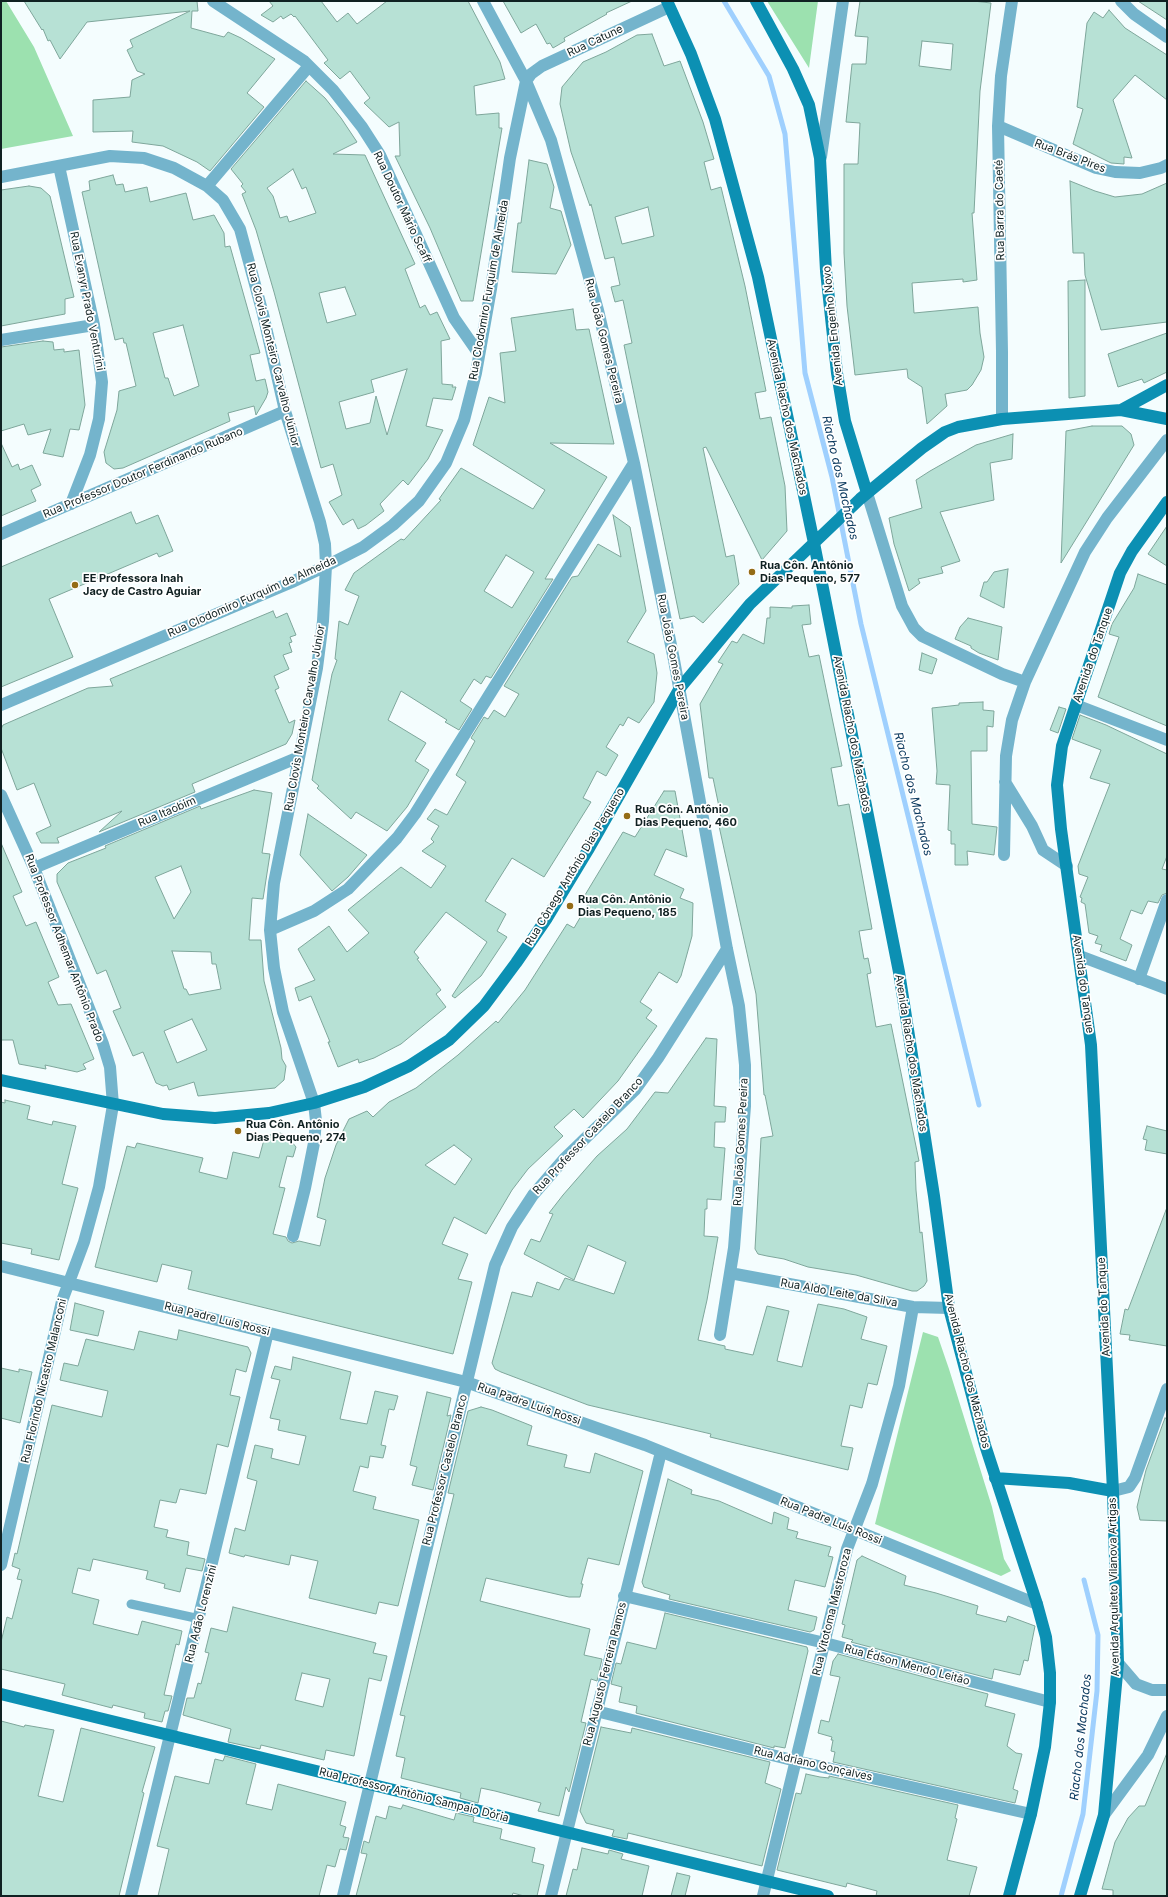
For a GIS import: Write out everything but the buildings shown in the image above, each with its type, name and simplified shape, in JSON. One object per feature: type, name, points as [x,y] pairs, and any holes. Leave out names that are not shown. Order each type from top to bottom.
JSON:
[{"type":"main road","points":[[756,1],[793,69],[808,105],[820,158]]},
{"type":"main road","name":"Avenida Riacho dos Machados","points":[[668,4],[691,54],[715,119],[756,270],[814,543],[898,972],[934,1196],[949,1308],[995,1478],[1037,1604],[1046,1637],[1050,1674],[1050,1702],[1045,1747],[1031,1814],[1009,1896]]},
{"type":"main road","name":"Avenida Engenho Novo","points":[[820,158],[826,271],[837,372],[845,421],[863,496]]},
{"type":"main road","points":[[1121,410],[1167,385]]},
{"type":"main road","points":[[1121,410],[1167,419]]},
{"type":"main road","name":"Rua Cônego Antônio Dias Pequeno","points":[[1,1080],[113,1105],[164,1114],[215,1118],[269,1113],[314,1103],[364,1087],[409,1066],[449,1040],[484,1006],[546,918],[588,850],[680,688],[750,604],[863,496],[922,448],[945,432],[968,424],[1002,419],[1121,410]]},
{"type":"main road","name":"Avenida do Tanque","points":[[1113,1491],[1092,1045],[1067,866],[1058,785],[1062,746],[1120,573],[1132,552],[1167,502]]},
{"type":"main road","points":[[995,1478],[1069,1483],[1113,1491]]},
{"type":"main road","name":"Avenida Arquiteto Vilanova Artigas","points":[[1080,1896],[1104,1815],[1118,1663],[1113,1491]]},
{"type":"main road","name":"Rua Professor Antônio Sampaio Dória","points":[[1,1694],[828,1896]]},
{"type":"street","name":"Rua João Gomes Pereira","points":[[483,1],[526,81],[553,148],[598,310],[634,463],[680,688],[727,949],[739,1006],[745,1064],[745,1106],[734,1248],[720,1335]]},
{"type":"street","name":"Avenida Engenho Novo","points":[[820,158],[843,1]]},
{"type":"street","name":"Rua Barra do Caeté","points":[[1002,419],[998,126],[1001,76],[1012,1]]},
{"type":"street","points":[[1121,1],[1134,14],[1167,37]]},
{"type":"street","name":"Rua Doutor Mário Scaff","points":[[217,2],[309,66],[333,90],[362,127],[380,155],[454,318],[479,354]]},
{"type":"street","name":"Rua Catune","points":[[526,81],[531,74],[542,66],[668,4]]},
{"type":"street","points":[[207,186],[309,66]]},
{"type":"street","name":"Rua Clodomiro Furquim de Almeida","points":[[1,705],[292,582],[326,566],[363,547],[393,525],[419,501],[446,463],[464,420],[479,354],[491,289],[510,158],[526,81]]},
{"type":"street","name":"Rua Brás Pires","points":[[998,126],[1096,168],[1115,172],[1140,173],[1167,165]]},
{"type":"street","name":"Rua Clovis Monteiro Carvalho Júnior","points":[[1,177],[110,156],[144,158],[174,168],[207,186],[223,200],[240,229],[263,314],[285,411],[320,522],[325,544],[326,566],[323,621],[317,668],[274,883],[270,930],[274,968],[283,1012],[314,1103],[316,1121],[314,1143],[293,1236]]},
{"type":"street","name":"Rua Evanyr Prado Venturini","points":[[59,166],[94,325],[102,382],[99,420],[90,455],[71,504]]},
{"type":"street","points":[[1,340],[94,325]]},
{"type":"street","name":"Rua Professor Doutor Ferdinando Rubano","points":[[1,534],[285,411]]},
{"type":"street","points":[[1004,855],[1006,756],[1012,720],[1025,682],[1085,552],[1108,518],[1167,440]]},
{"type":"street","points":[[270,930],[314,911],[348,889],[397,838],[415,814],[634,463]]},
{"type":"street","name":"Avenida Engenho Novo","points":[[863,496],[902,606],[914,628],[922,636],[1002,674],[1025,682]]},
{"type":"street","points":[[1076,705],[1167,740]]},
{"type":"street","name":"Rua Itaobim","points":[[34,868],[299,757]]},
{"type":"street","points":[[1005,782],[1032,826],[1044,850],[1067,866]]},
{"type":"street","name":"Rua Professor Adhemar Antônio Prado","points":[[1,795],[34,868],[105,1052],[110,1067],[113,1105]]},
{"type":"street","points":[[1139,979],[1167,900]]},
{"type":"street","name":"Rua Professor Castelo Branco","points":[[343,1896],[495,1265],[512,1226],[533,1195],[549,1176],[635,1090],[658,1058],[727,949]]},
{"type":"street","points":[[1080,956],[1167,989]]},
{"type":"street","name":"Rua Florindo Nicastro Malanconi","points":[[1,1565],[62,1301],[84,1242],[99,1187],[113,1105]]},
{"type":"street","name":"Rua Padre Luís Rossi","points":[[1,1266],[466,1382],[661,1452],[1037,1604]]},
{"type":"street","name":"Rua Aldo Leite da Silva","points":[[730,1273],[913,1307],[949,1308]]},
{"type":"street","name":"Rua Vitotoma Mastroroza","points":[[763,1896],[847,1549],[872,1484],[899,1386],[913,1307]]},
{"type":"street","name":"Rua Adão Lorenzini","points":[[131,1896],[200,1619],[268,1332]]},
{"type":"street","points":[[1113,1491],[1128,1487],[1135,1478],[1167,1389]]},
{"type":"street","name":"Rua Augusto Ferreira Ramos","points":[[551,1896],[624,1596],[661,1452]]},
{"type":"street","name":"Rua Édson Mendo Leitão","points":[[624,1596],[825,1643],[1050,1702]]},
{"type":"street","points":[[1118,1663],[1136,1684],[1152,1690],[1167,1690]]},
{"type":"street","name":"Rua Adriano Gonçalves","points":[[596,1711],[796,1761],[1031,1814]]},
{"type":"street","points":[[1104,1815],[1148,1755],[1167,1716]]},
{"type":"lane","points":[[131,1604],[200,1619]]},
{"type":"green space","points":[[1,1],[6,1],[34,47],[73,136],[1,149]]},
{"type":"green space","points":[[767,1],[818,1],[809,68]]},
{"type":"green space","points":[[923,1332],[938,1337],[949,1369],[992,1507],[1004,1559],[1011,1571],[1001,1576],[875,1524]]},
{"type":"waterway","name":"Riacho dos Machados","points":[[724,1],[769,76],[785,134],[805,373],[832,477],[861,624],[979,1105]]},
{"type":"waterway","name":"Riacho dos Machados","points":[[1061,1896],[1083,1814],[1097,1691],[1098,1635],[1084,1580]]},
{"type":"place","name":"Rua Côn. Antônio Dias Pequeno, 577","points":[[752,572]]},
{"type":"place","name":"EE Professora Inah Jacy de Castro Aguiar","points":[[75,585]]},
{"type":"place","name":"Rua Côn. Antônio Dias Pequeno, 460","points":[[627,816]]},
{"type":"place","name":"Rua Côn. Antônio Dias Pequeno, 185","points":[[570,906]]},
{"type":"place","name":"Rua Côn. Antônio Dias Pequeno, 274","points":[[238,1131]]}]
